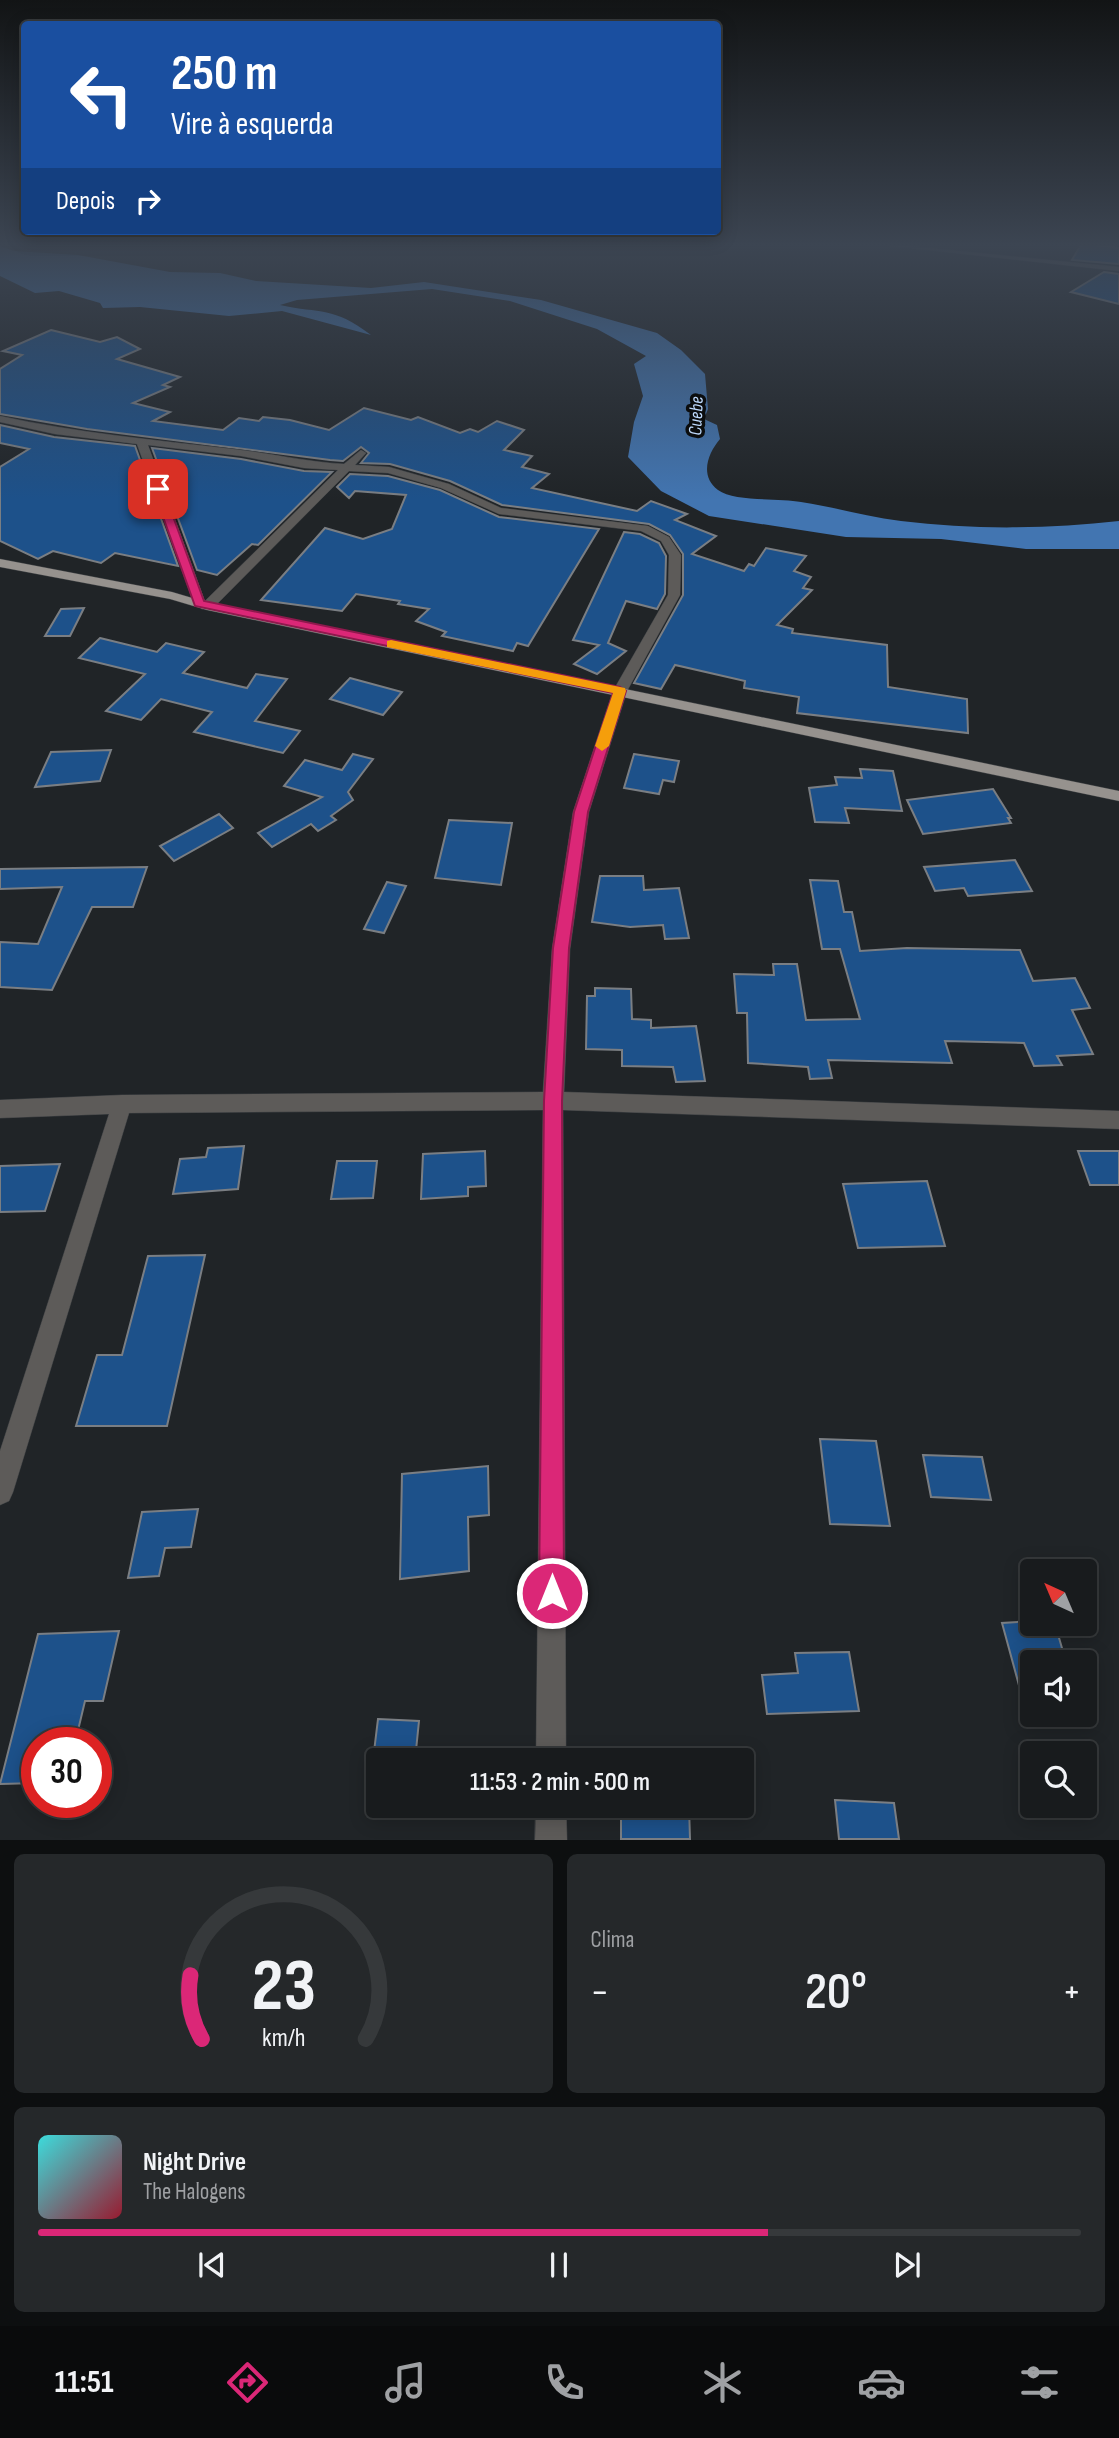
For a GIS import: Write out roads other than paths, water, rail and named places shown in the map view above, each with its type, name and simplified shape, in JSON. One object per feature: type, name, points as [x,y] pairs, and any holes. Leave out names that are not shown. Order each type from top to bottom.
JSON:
[{"type":"main road","points":[[0,563],[1119,796]]},
{"type":"street","points":[[0,419],[55,431],[241,453],[304,466],[389,470],[445,486],[499,511],[644,528],[665,539],[675,555],[674,595],[620,691],[581,812],[561,948],[553,1101],[551,1748]]},
{"type":"street","points":[[142,443],[203,605],[361,453]]},
{"type":"street","points":[[0,1109],[122,1104],[553,1101],[1119,1120]]},
{"type":"street","points":[[0,1492],[122,1104]]},
{"type":"street","points":[[551,1818],[551,1839]]},
{"type":"water","points":[[348,329],[362,329],[371,335]]},
{"type":"water","name":"Cuebe","points":[[597,329],[642,329],[657,333],[681,350],[705,374],[708,409],[704,419],[717,425],[720,439],[709,458],[707,471],[712,484],[725,494],[801,502],[888,519],[955,526],[1037,527],[1119,521],[1119,549],[1026,549],[941,539],[846,537],[709,516],[661,491],[628,457],[634,422],[643,396],[634,364],[646,356]]}]
